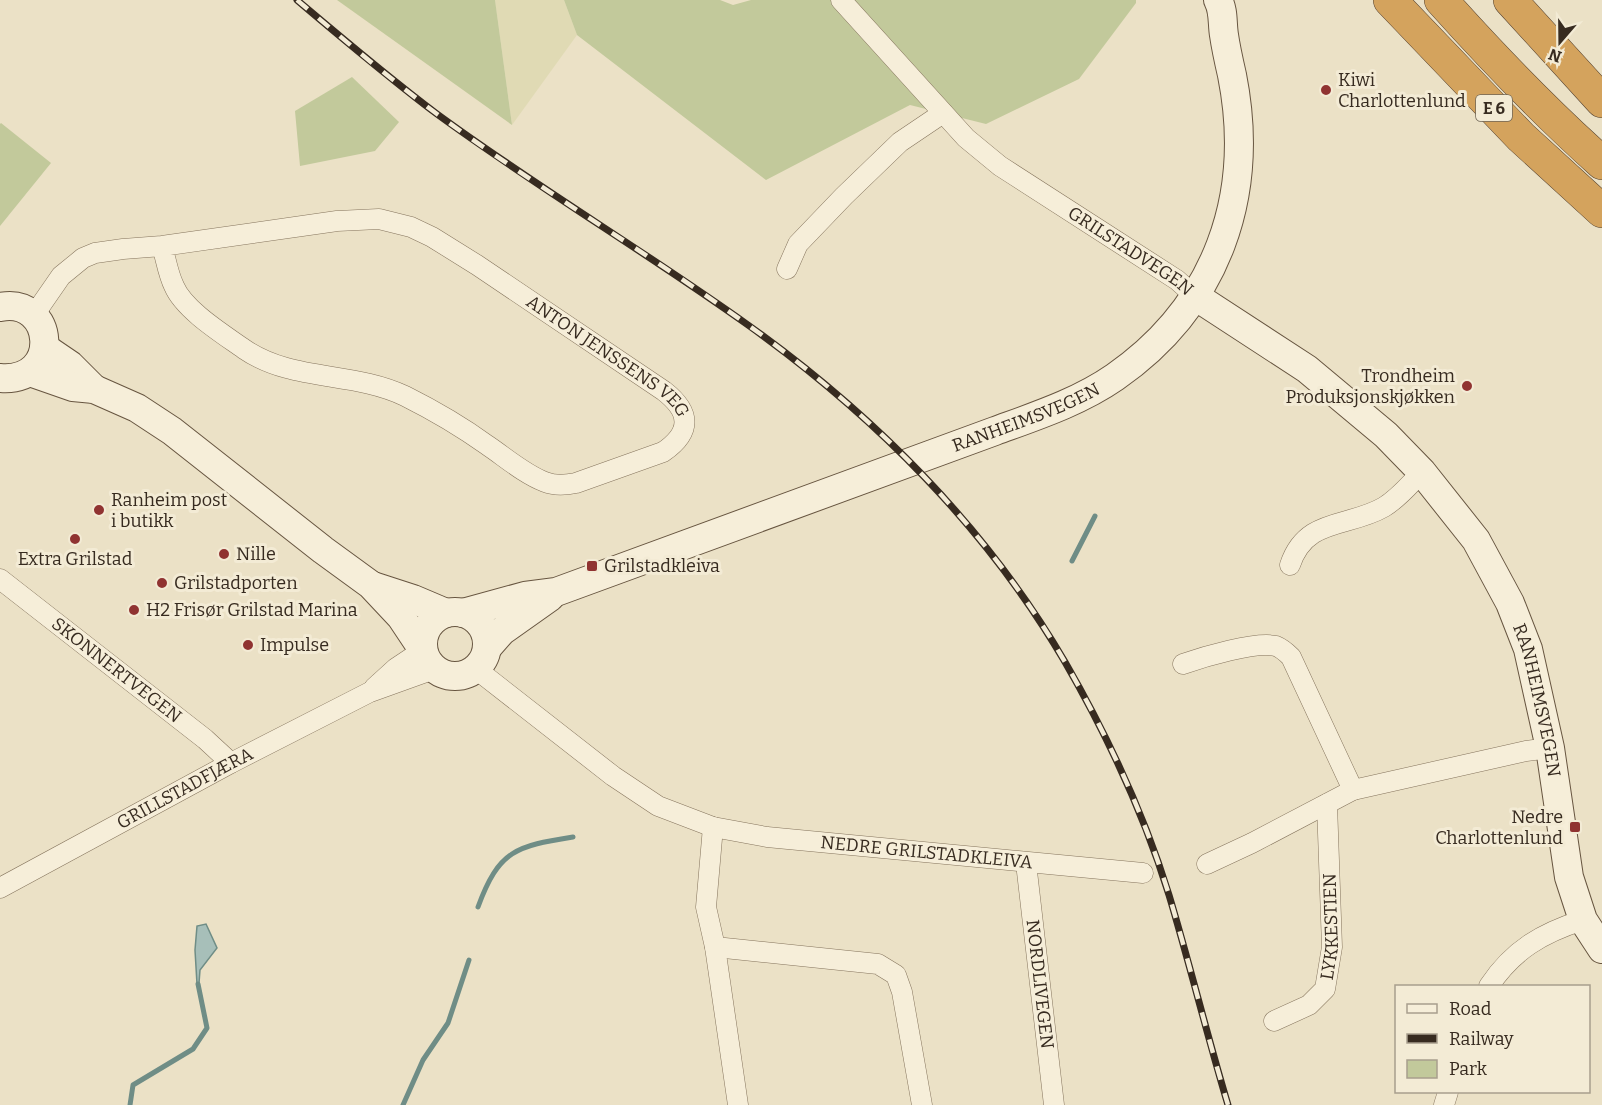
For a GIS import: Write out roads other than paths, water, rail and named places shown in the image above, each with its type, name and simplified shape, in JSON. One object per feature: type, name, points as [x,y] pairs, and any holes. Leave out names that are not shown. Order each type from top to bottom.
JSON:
[{"type":"highway","name":"E 6","points":[[1390,0],[1521,137],[1602,211]]},
{"type":"highway","name":"E 6","points":[[1441,0],[1539,104],[1602,163]]},
{"type":"highway","points":[[1510,0],[1602,101]]},
{"type":"highway","points":[[1541,35],[1585,52],[1602,67]]},
{"type":"street","name":"GRILSTADVEGEN","points":[[841,0],[966,138],[1000,166],[1176,280],[1195,296],[1222,247],[1236,195],[1240,155],[1237,99],[1223,34],[1223,2]]},
{"type":"street","points":[[787,268],[798,244],[844,196],[900,142],[943,112]]},
{"type":"street","name":"ANTON JENSSENS VEG","points":[[34,315],[61,276],[83,258],[109,250],[162,246],[337,221],[379,219],[411,227],[432,237],[664,391],[681,405],[683,431],[674,445],[663,452],[564,485],[544,482],[478,438],[404,395],[355,379],[290,370],[261,359],[246,350],[194,311],[180,296],[174,287],[162,246]]},
{"type":"street","name":"RANHEIMSVEGEN","points":[[455,613],[525,596],[556,592],[1065,405],[1114,378],[1137,361],[1172,327],[1195,296],[1307,369],[1386,435],[1422,472],[1476,540],[1510,603],[1528,649],[1550,748],[1569,877],[1583,920],[1602,948]]},
{"type":"street","points":[[0,307],[14,306],[24,309],[34,315],[43,331],[37,360],[20,377],[0,378]]},
{"type":"street","points":[[37,360],[70,365],[94,389],[137,408],[172,431],[371,585],[401,616],[429,659],[451,676],[469,674],[482,658],[484,630],[472,616],[455,613],[371,585]]},
{"type":"street","points":[[1290,565],[1295,549],[1309,535],[1383,507],[1422,472]]},
{"type":"street","name":"SKONNERTVEGEN","points":[[0,579],[200,735],[231,763]]},
{"type":"street","name":"RANHEIMSVEGEN","points":[[482,658],[502,631],[556,592]]},
{"type":"street","points":[[429,659],[425,631],[437,617],[455,613]]},
{"type":"street","points":[[1184,664],[1206,656],[1265,645],[1277,647],[1291,657],[1353,790]]},
{"type":"street","name":"NEDRE GRILSTADKLEIVA","points":[[482,658],[549,728],[635,792],[658,806],[713,827],[767,837],[1143,873]]},
{"type":"street","name":"GRILLSTADFJÆRA","points":[[0,888],[231,763],[370,692],[396,668],[429,659]]},
{"type":"street","points":[[1207,864],[1353,790],[1526,750],[1550,748]]},
{"type":"street","name":"LYKKESTIEN","points":[[1274,1021],[1309,1005],[1325,989],[1332,946],[1327,804]]},
{"type":"street","points":[[713,827],[706,907],[716,947],[738,1105]]},
{"type":"street","name":"NORDLIVEGEN","points":[[1026,863],[1054,1105]]},
{"type":"street","points":[[1491,985],[1518,952],[1535,939],[1559,927],[1583,920]]},
{"type":"street","points":[[716,947],[878,964],[896,975],[902,992],[922,1105]]},
{"type":"water","points":[[206,924],[217,948],[200,970],[197,984],[195,950],[197,926]]},
{"type":"waterway","points":[[1072,561],[1095,516]]},
{"type":"waterway","points":[[478,907],[494,873],[512,854],[537,844],[573,837]]},
{"type":"waterway","points":[[403,1105],[423,1060],[448,1023],[469,960]]},
{"type":"waterway","points":[[130,1105],[133,1085],[193,1049],[207,1028],[198,984]]},
{"type":"railway","points":[[297,0],[437,114],[709,298],[795,360],[883,436],[964,520],[1000,565],[1065,662],[1123,776],[1148,835],[1169,895],[1228,1105]]},
{"type":"place","name":"Kiwi Charlottenlund","points":[[1326,90]]},
{"type":"place","name":"Trondheim Produksjonskjøkken","points":[[1467,386]]},
{"type":"place","name":"Ranheim post i butikk","points":[[99,510]]},
{"type":"place","name":"Extra Grilstad","points":[[75,539]]},
{"type":"place","name":"Nille","points":[[224,554]]},
{"type":"place","name":"Grilstadkleiva","points":[[592,566]]},
{"type":"place","name":"Grilstadporten","points":[[162,583]]},
{"type":"place","name":"H2 Frisør Grilstad Marina","points":[[134,610]]},
{"type":"place","name":"Impulse","points":[[248,645]]},
{"type":"place","name":"Nedre Charlottenlund","points":[[1575,827]]}]
